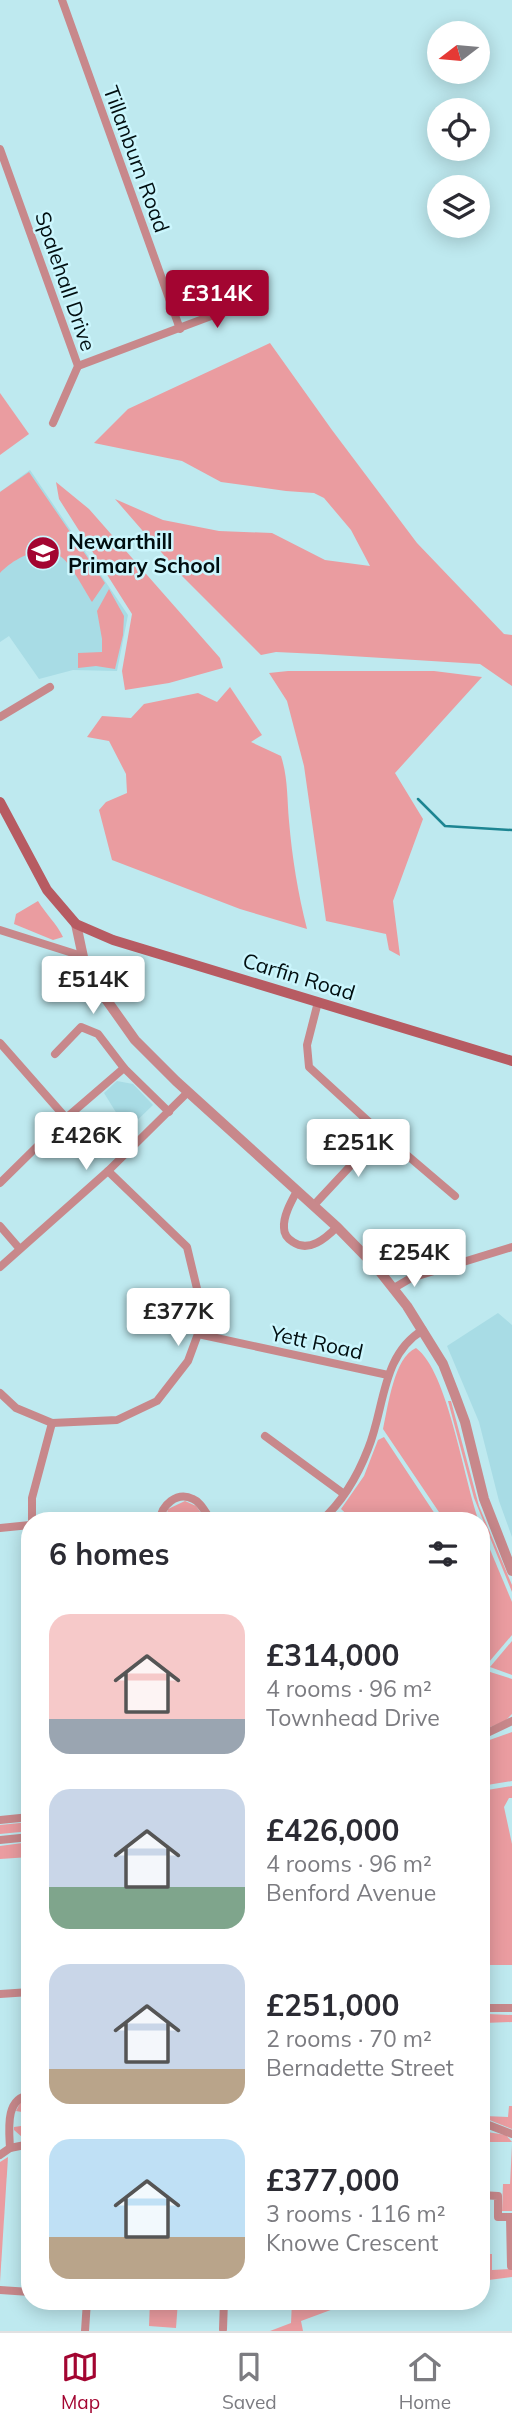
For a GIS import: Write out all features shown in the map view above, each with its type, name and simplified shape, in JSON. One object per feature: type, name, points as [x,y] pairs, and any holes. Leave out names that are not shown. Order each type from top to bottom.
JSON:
[{"type":"main road","points":[[0,803],[47,890],[76,924]]},
{"type":"main road","name":"Carfin Road","points":[[76,924],[113,940],[512,1061]]},
{"type":"street","name":"Tillanburn Road","points":[[62,0],[180,329]]},
{"type":"street","name":"Spalehall Drive","points":[[0,149],[78,366],[53,423]]},
{"type":"street","points":[[78,366],[243,304]]},
{"type":"street","points":[[0,717],[50,687]]},
{"type":"street","points":[[76,924],[86,971],[128,1030],[155,1062],[337,1227],[394,1288],[424,1330],[443,1364],[465,1422],[489,1512]]},
{"type":"street","points":[[0,930],[82,956]]},
{"type":"street","points":[[318,1002],[307,1045],[309,1067],[455,1196]]},
{"type":"street","points":[[55,1054],[81,1027],[98,1034],[124,1068],[169,1112]]},
{"type":"street","points":[[0,1043],[66,1118]]},
{"type":"street","points":[[0,1182],[66,1118],[124,1068]]},
{"type":"street","points":[[0,1267],[108,1171],[188,1092]]},
{"type":"street","points":[[314,1205],[381,1133]]},
{"type":"street","points":[[0,1393],[16,1408],[52,1423],[117,1420],[157,1401],[188,1360],[198,1334],[199,1297],[187,1247],[108,1171]]},
{"type":"street","points":[[297,1191],[285,1217],[285,1236],[294,1244],[305,1247],[317,1244],[337,1227]]},
{"type":"street","points":[[0,1226],[19,1248]]},
{"type":"street","points":[[394,1288],[411,1278],[512,1247]]},
{"type":"street","points":[[329,1512],[344,1494],[369,1448],[388,1375],[400,1352],[414,1335],[424,1330]]},
{"type":"street","name":"Yett Road","points":[[198,1334],[388,1375]]},
{"type":"street","points":[[32,1512],[52,1423]]},
{"type":"street","points":[[265,1436],[344,1494]]},
{"type":"street","points":[[162,1512],[174,1498],[184,1497],[196,1500],[205,1512]]},
{"type":"street","points":[[490,1514],[511,1566]]},
{"type":"street","points":[[0,1528],[21,1525]]},
{"type":"street","points":[[502,1728],[512,1721]]},
{"type":"street","points":[[490,1733],[512,1726]]},
{"type":"street","points":[[0,1820],[21,1818]]},
{"type":"street","points":[[0,1840],[21,1838]]},
{"type":"street","points":[[0,1994],[21,1993]]},
{"type":"street","points":[[490,2008],[512,2008]]},
{"type":"street","points":[[10,2148],[11,2109],[21,2097]]},
{"type":"street","points":[[490,2125],[512,2134]]},
{"type":"street","points":[[0,2155],[10,2148],[21,2146]]},
{"type":"street","points":[[490,2196],[498,2196],[498,2217],[511,2217],[511,2266]]},
{"type":"street","points":[[0,2290],[21,2291]]},
{"type":"street","points":[[85,2331],[87,2310]]},
{"type":"street","points":[[223,2329],[224,2310]]},
{"type":"shaded area","points":[[270,343],[417,543],[504,634],[512,635],[512,686],[480,664],[276,652],[261,655],[182,576],[115,499],[163,520],[219,531],[272,533],[325,560],[370,566],[351,530],[324,498],[314,493],[221,482],[182,461],[94,443],[128,409]]},
{"type":"shaded area","points":[[0,393],[29,434],[0,455]]},
{"type":"shaded area","name":"Newarthill Primary School","points":[[30,470],[128,615],[117,671],[73,670],[39,679],[9,636],[0,642],[0,492]]},
{"type":"shaded area","points":[[29,472],[105,583],[92,602],[68,564],[52,552],[28,554],[0,573],[0,492]]},
{"type":"shaded area","points":[[56,482],[89,509],[220,658],[223,668],[169,683],[125,690],[122,671],[132,614],[59,499]]},
{"type":"shaded area","points":[[109,589],[124,616],[123,635],[115,669],[96,666],[78,668],[78,653],[102,652],[97,611]]},
{"type":"shaded area","points":[[434,671],[482,677],[395,773],[423,819],[393,901],[400,956],[389,950],[386,934],[326,921],[304,766],[287,701],[269,673]]},
{"type":"shaded area","points":[[230,687],[262,735],[251,742],[281,756],[294,862],[307,929],[240,909],[112,860],[99,810],[106,802],[127,793],[126,774],[109,741],[87,737],[102,716],[131,718],[144,704],[198,693],[217,702]]},
{"type":"shaded area","points":[[38,901],[63,937],[53,940],[14,924],[16,914]]},
{"type":"shaded area","points":[[117,1081],[133,1084],[153,1105],[127,1130],[104,1093]]},
{"type":"shaded area","points":[[498,1313],[512,1325],[512,1537],[499,1501],[479,1422],[447,1346]]},
{"type":"shaded area","points":[[416,1348],[427,1360],[437,1379],[454,1428],[476,1512],[439,1512],[383,1429],[397,1372],[408,1353]]},
{"type":"shaded area","points":[[448,1401],[451,1401],[482,1512],[474,1498]]},
{"type":"shaded area","points":[[384,1437],[434,1512],[344,1512],[341,1509],[364,1476],[378,1440]]},
{"type":"shaded area","points":[[185,1501],[196,1506],[200,1512],[167,1512],[168,1509]]},
{"type":"shaded area","points":[[490,1532],[512,1585],[512,1592],[490,1538]]},
{"type":"shaded area","points":[[490,1549],[512,1602],[512,1635],[490,1661]]},
{"type":"shaded area","points":[[512,1641],[512,1675],[490,1667]]},
{"type":"shaded area","points":[[490,1672],[512,1679],[512,1714],[505,1721],[490,1727]]},
{"type":"shaded area","points":[[512,1732],[512,1781],[490,1785],[490,1740]]},
{"type":"shaded area","points":[[512,1786],[512,1798],[509,1798],[504,1807],[512,1844],[512,1965],[490,1965],[490,1790]]},
{"type":"shaded area","points":[[21,1823],[21,1832],[0,1834],[0,1825]]},
{"type":"shaded area","points":[[21,1843],[21,1858],[0,1859],[0,1846]]},
{"type":"shaded area","points":[[490,2014],[512,2015],[512,2022],[490,2023]]},
{"type":"shaded area","points":[[509,2106],[512,2106],[512,2129],[490,2120],[490,2116],[508,2117]]},
{"type":"shaded area","points":[[21,2126],[21,2136],[14,2130],[14,2127]]},
{"type":"shaded area","points":[[490,2132],[506,2135],[512,2142],[490,2142]]},
{"type":"shaded area","points":[[512,2145],[512,2211],[502,2211],[503,2184],[510,2184]]},
{"type":"shaded area","points":[[8,2157],[0,2282],[0,2162]]},
{"type":"shaded area","points":[[490,2254],[492,2270],[512,2269],[512,2277],[490,2280]]},
{"type":"shaded area","points":[[150,2310],[177,2310],[176,2328],[149,2326]]},
{"type":"shaded area","points":[[292,2310],[331,2310],[301,2321],[303,2331],[270,2331],[291,2323]]},
{"type":"waterway","points":[[418,799],[445,826],[512,830]]},
{"type":"place","name":"Newarthill Primary School","points":[[43,553]]}]
